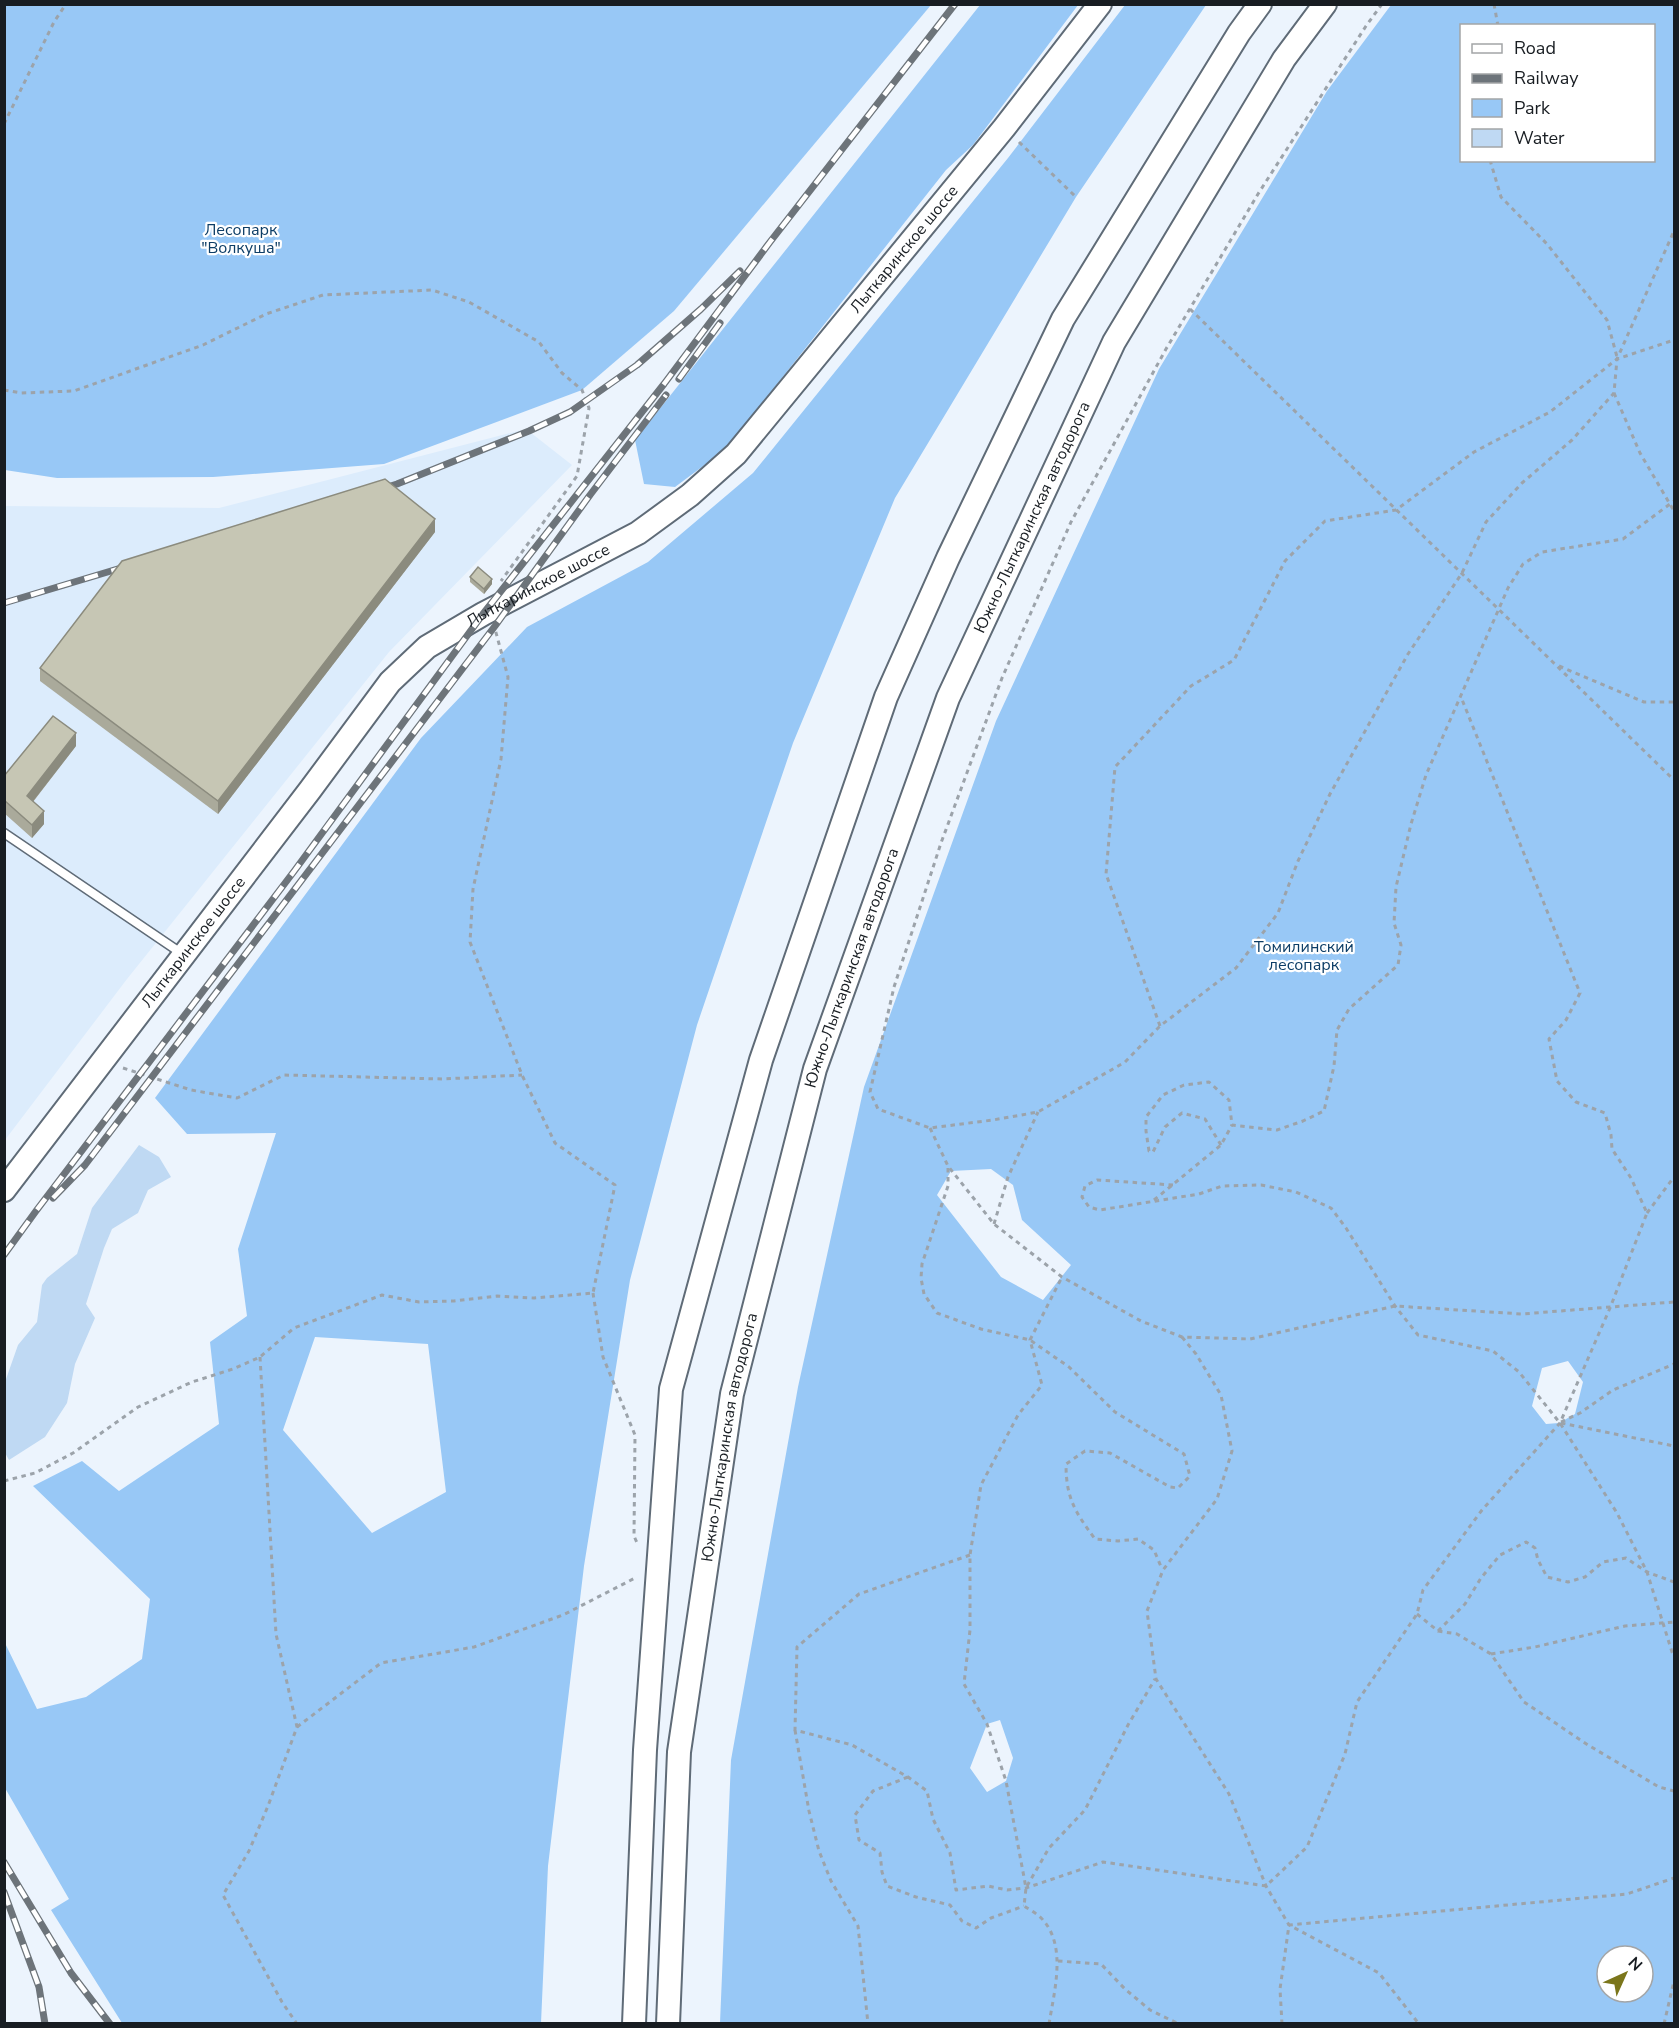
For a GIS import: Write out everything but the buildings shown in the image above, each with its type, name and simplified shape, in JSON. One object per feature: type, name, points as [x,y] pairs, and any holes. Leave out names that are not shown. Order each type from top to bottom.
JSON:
[{"type":"main road","name":"Лыткаринское шоссе","points":[[4,1190],[185,955],[390,682],[427,647],[490,610],[638,533],[690,495],[736,454],[1004,128],[1100,4]]},
{"type":"main road","points":[[634,2024],[645,1750],[671,1389],[761,1060],[886,697],[948,558],[1064,319],[1239,33],[1260,4]]},
{"type":"main road","name":"Южно-Лыткаринская автодорога","points":[[668,2024],[679,1752],[732,1394],[815,1069],[948,698],[1114,342],[1284,59],[1325,4]]},
{"type":"lane","points":[[4,834],[185,955]]},
{"type":"path","points":[[4,124],[54,22],[66,4]]},
{"type":"path","points":[[1382,4],[1258,194],[1190,309],[1071,522],[1007,667],[941,843],[894,987],[870,1092],[878,1109],[930,1128],[1038,1112],[1125,1062],[1160,1026],[1236,968],[1278,913],[1298,861],[1330,794],[1408,654],[1462,573],[1486,522],[1522,483],[1572,440],[1614,393]]},
{"type":"path","points":[[1494,4],[1498,24]]},
{"type":"path","points":[[1004,128],[1076,197]]},
{"type":"path","points":[[1491,162],[1501,197],[1547,244],[1607,320],[1617,358]]},
{"type":"path","points":[[1674,231],[1617,358],[1614,393],[1640,453],[1674,512]]},
{"type":"path","points":[[4,390],[21,393],[74,391],[203,345],[266,314],[323,295],[432,291],[469,302],[539,342],[562,373],[582,390],[589,408],[577,476],[501,580]]},
{"type":"path","points":[[1190,309],[1674,780]]},
{"type":"path","points":[[1160,1026],[1106,874],[1114,768],[1191,686],[1234,660],[1285,561],[1324,521],[1396,510],[1474,452],[1550,411],[1617,358],[1674,340]]},
{"type":"path","points":[[1232,1125],[1277,1130],[1324,1111],[1334,1066],[1337,1030],[1349,1009],[1398,965],[1401,945],[1394,923],[1396,887],[1408,835],[1426,775],[1508,588],[1523,564],[1542,552],[1623,539],[1674,501]]},
{"type":"path","points":[[490,610],[508,677],[501,759],[473,889],[470,942],[522,1075],[555,1143],[615,1185],[593,1293],[603,1357],[635,1435],[634,1536],[642,1553]]},
{"type":"path","points":[[1557,666],[1644,702],[1674,702]]},
{"type":"path","points":[[1461,697],[1580,993],[1566,1020],[1549,1040],[1557,1081],[1576,1102],[1605,1113],[1612,1149],[1632,1178],[1647,1213]]},
{"type":"path","points":[[121,1068],[191,1090],[237,1098],[284,1075],[443,1079],[522,1075]]},
{"type":"path","points":[[1153,1201],[1221,1145],[1232,1125],[1229,1100],[1209,1082],[1184,1084],[1163,1095],[1146,1117],[1149,1151],[1153,1152],[1165,1127],[1182,1113],[1205,1119],[1221,1145]]},
{"type":"path","points":[[994,1224],[1008,1177],[1038,1112]]},
{"type":"path","points":[[930,1128],[948,1166],[994,1224],[1062,1277],[1141,1321],[1182,1337],[1250,1339],[1395,1306],[1522,1314],[1674,1302]]},
{"type":"path","points":[[948,1166],[948,1186],[922,1264],[921,1278],[924,1294],[937,1313],[981,1329],[1030,1340],[1069,1367],[1115,1412],[1184,1454],[1190,1476],[1178,1488],[1170,1487],[1110,1453],[1085,1451],[1066,1464],[1066,1486],[1075,1510],[1095,1539],[1119,1541],[1138,1539],[1154,1550],[1163,1570]]},
{"type":"path","points":[[1266,1886],[1307,1847],[1345,1754],[1357,1702],[1417,1614],[1424,1590],[1482,1510],[1560,1423],[1611,1308],[1647,1213],[1674,1177]]},
{"type":"path","points":[[1173,1185],[1097,1180],[1085,1186],[1082,1197],[1089,1207],[1100,1210],[1199,1194],[1222,1186],[1262,1185],[1296,1192],[1331,1208],[1395,1306],[1418,1335],[1493,1350],[1518,1372],[1560,1423],[1617,1513],[1647,1572],[1674,1656]]},
{"type":"path","points":[[1024,1906],[1026,1888],[1006,1781],[987,1724],[964,1684],[970,1630],[970,1555],[981,1485],[1018,1414],[1042,1385],[1030,1340],[1062,1277]]},
{"type":"path","points":[[4,1481],[35,1473],[74,1453],[138,1407],[192,1382],[260,1358],[294,1328],[382,1295],[419,1302],[497,1296],[534,1298],[593,1293]]},
{"type":"path","points":[[1182,1337],[1196,1354],[1221,1395],[1232,1450],[1217,1499],[1163,1570],[1148,1611],[1156,1679],[1229,1794],[1266,1886],[1289,1925],[1379,1973],[1419,2024]]},
{"type":"path","points":[[260,1358],[276,1634],[297,1727]]},
{"type":"path","points":[[1560,1423],[1580,1413],[1613,1390],[1674,1364]]},
{"type":"path","points":[[1560,1423],[1674,1446]]},
{"type":"path","points":[[1438,1631],[1465,1604],[1481,1578],[1500,1555],[1526,1542],[1535,1548],[1538,1560],[1547,1577],[1568,1582],[1585,1577],[1603,1562],[1626,1558],[1647,1572],[1674,1582]]},
{"type":"path","points":[[868,2024],[858,1926],[831,1881],[819,1851],[809,1811],[795,1730],[797,1647],[859,1594],[970,1555]]},
{"type":"path","points":[[297,2024],[282,2002],[223,1895],[249,1851],[297,1727],[381,1663],[474,1647],[563,1615],[640,1575]]},
{"type":"path","points":[[1417,1614],[1438,1631],[1456,1634],[1491,1654],[1524,1702],[1628,1769],[1659,1787],[1674,1791]]},
{"type":"path","points":[[1491,1654],[1535,1647],[1625,1626],[1674,1622]]},
{"type":"path","points":[[1026,1888],[1049,1848],[1085,1810],[1128,1725],[1156,1679]]},
{"type":"path","points":[[795,1730],[852,1745],[908,1777],[927,1791],[933,1819],[950,1853],[956,1890],[988,1886],[1007,1890],[1026,1888],[1102,1863],[1266,1886]]},
{"type":"path","points":[[908,1777],[873,1791],[855,1815],[859,1840],[880,1853],[882,1872],[887,1886],[915,1897],[950,1905],[962,1921],[976,1928],[991,1918],[1024,1906]]},
{"type":"path","points":[[1289,1925],[1627,1894],[1674,1878]]},
{"type":"path","points":[[1024,1906],[1043,1920],[1053,1938],[1058,1961],[1049,2024]]},
{"type":"path","points":[[1282,2024],[1280,1989],[1289,1925]]},
{"type":"path","points":[[1058,1961],[1101,1964],[1125,1989],[1150,2010],[1179,2024]]},
{"type":"path","points":[[1664,2024],[1674,1981]]},
{"type":"shaded area","points":[[526,429],[572,465],[389,652],[127,979],[5,1140],[5,506],[219,508]]},
{"type":"green space","name":"Лесопарк \"Волкуша\"","points":[[4,5],[931,5],[674,311],[582,390],[384,464],[213,477],[57,478],[5,470]]},
{"type":"green space","points":[[980,5],[1078,5],[973,145],[946,170],[726,449],[675,487],[644,484],[635,440]]},
{"type":"green space","points":[[1125,5],[1206,5],[1076,197],[895,498],[793,743],[697,1025],[630,1280],[584,1566],[548,1866],[541,2023],[122,2023],[51,1910],[69,1899],[5,1788],[4,1641],[37,1709],[86,1697],[142,1659],[150,1599],[33,1486],[82,1461],[119,1491],[219,1424],[210,1342],[247,1316],[238,1249],[276,1133],[187,1134],[155,1098],[421,738],[527,627],[648,562],[753,473],[1008,158]],"holes":[[[315,1337],[428,1344],[446,1492],[372,1533],[283,1430]]]},
{"type":"green space","name":"Томилинский лесопарк","points":[[1391,5],[1674,5],[1674,2023],[720,2023],[731,1760],[798,1387],[864,1087],[996,721],[1159,369],[1327,91]],"holes":[[[991,1169],[1013,1185],[1022,1220],[1071,1265],[1043,1300],[1001,1277],[937,1195],[951,1171]],[[1568,1361],[1583,1382],[1575,1414],[1559,1423],[1546,1424],[1532,1406],[1542,1368]],[[1000,1720],[1013,1758],[1006,1781],[987,1792],[970,1768],[987,1724]]]},
{"type":"water","points":[[139,1145],[159,1157],[171,1177],[148,1190],[138,1213],[112,1229],[86,1304],[95,1318],[75,1364],[67,1403],[45,1437],[9,1460],[4,1451],[5,1382],[18,1345],[37,1322],[42,1285],[47,1278],[77,1254],[92,1208]]},
{"type":"railway","points":[[4,1255],[295,870],[483,614],[664,384],[770,242],[955,4]]},
{"type":"railway","points":[[378,490],[529,431],[570,412],[637,365],[740,271]]},
{"type":"railway","points":[[679,379],[720,323]]},
{"type":"railway","points":[[53,1198],[85,1165],[495,626],[666,395]]},
{"type":"railway","points":[[4,603],[131,565]]},
{"type":"railway","points":[[4,1862],[71,1973],[110,2024]]},
{"type":"railway","points":[[4,1892],[39,1987],[45,2024]]}]
